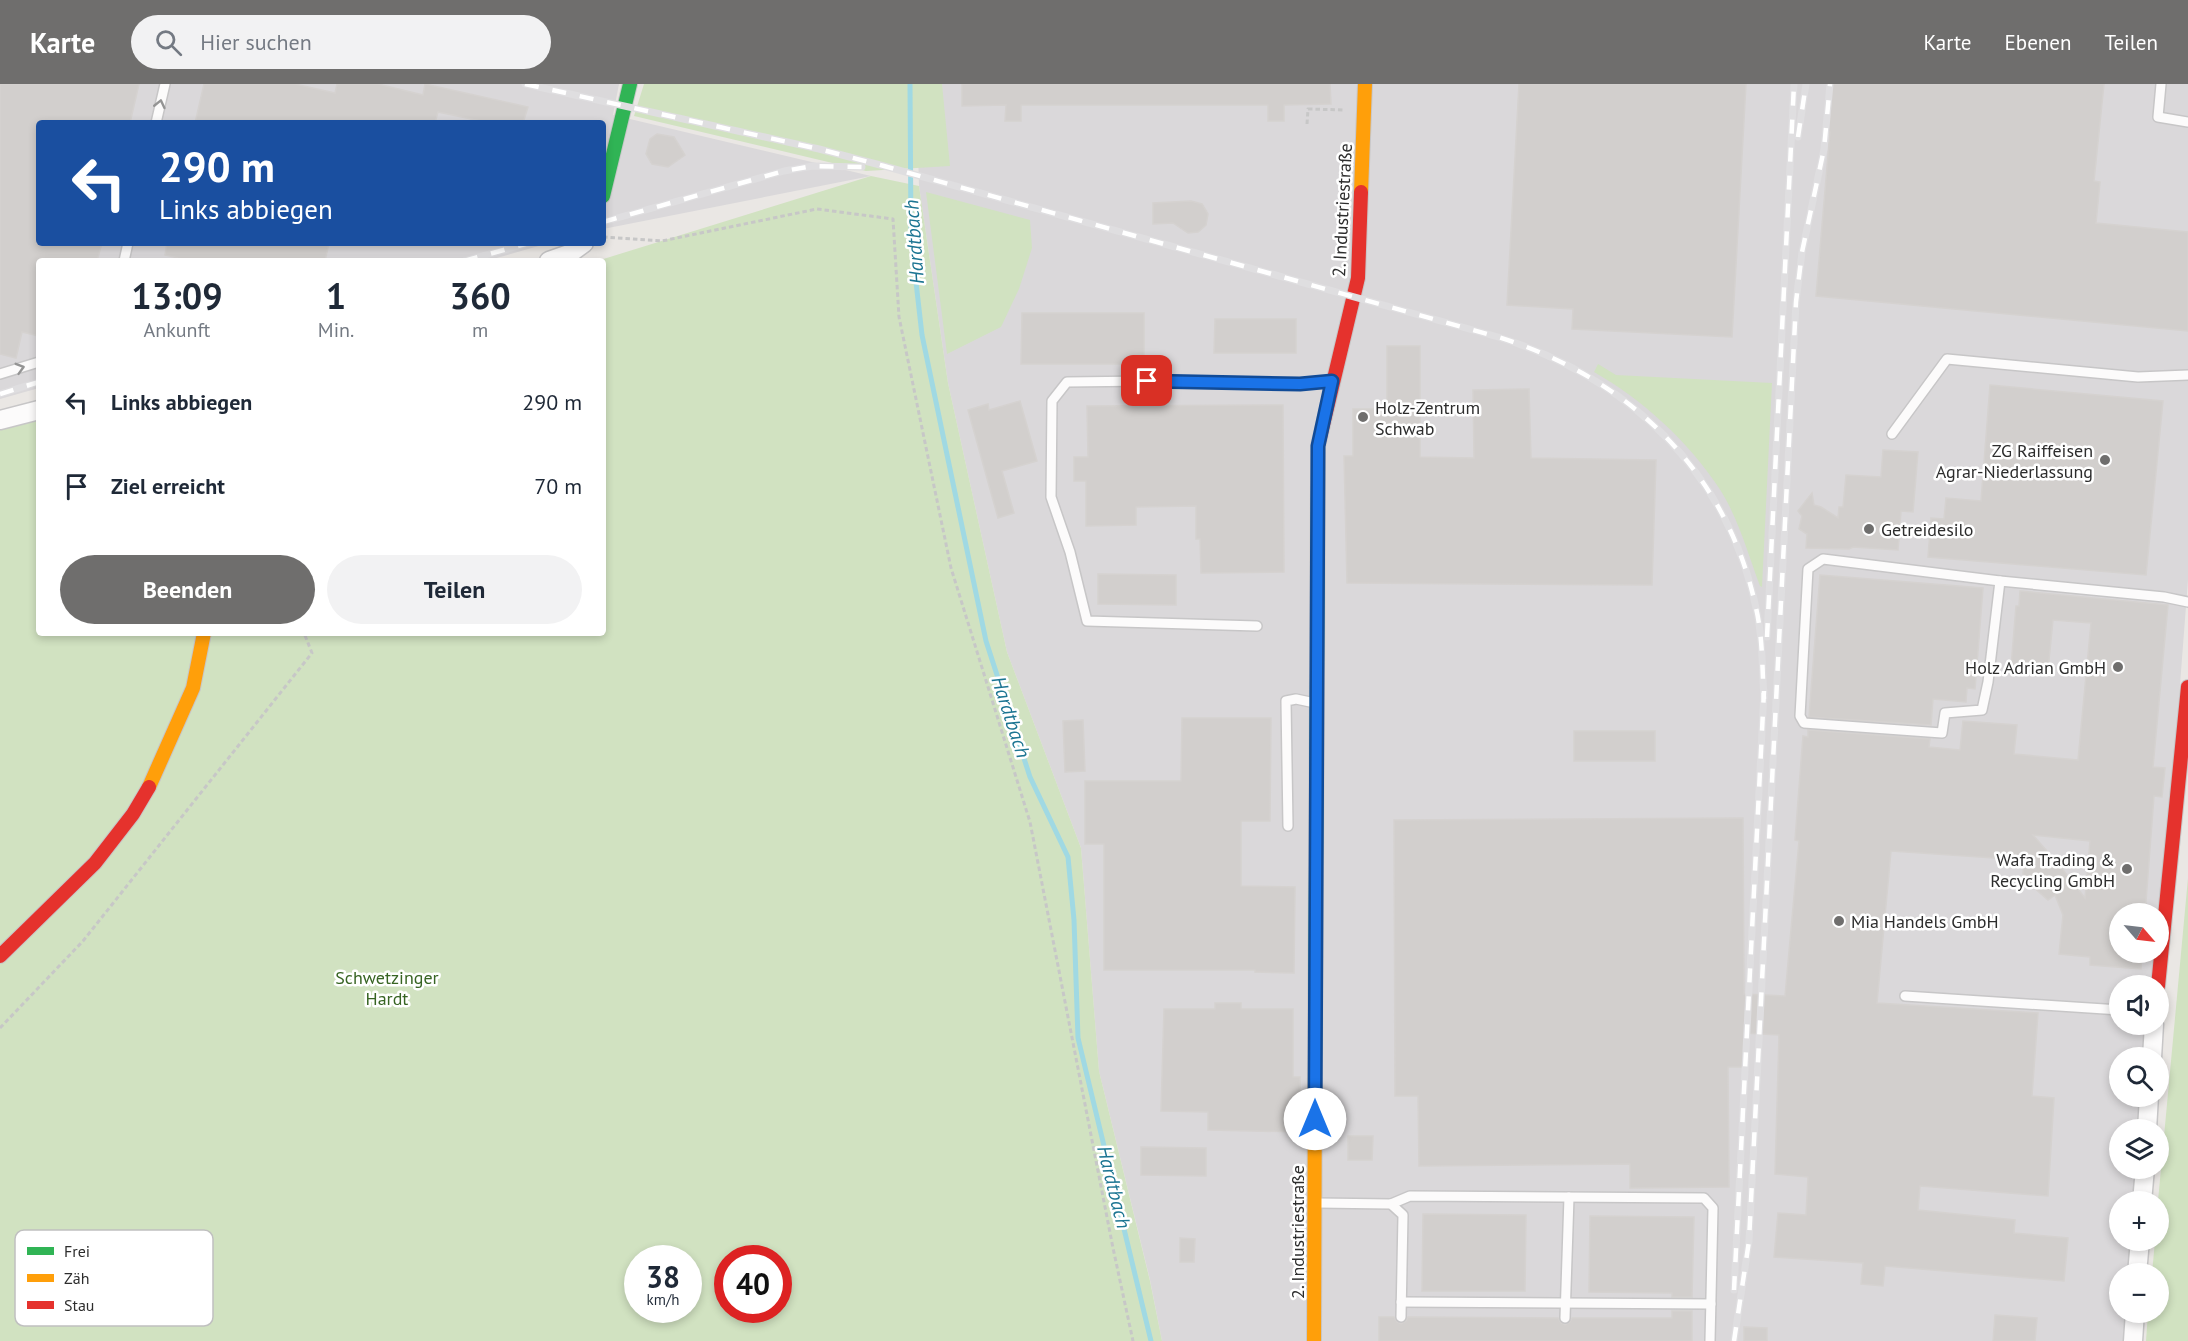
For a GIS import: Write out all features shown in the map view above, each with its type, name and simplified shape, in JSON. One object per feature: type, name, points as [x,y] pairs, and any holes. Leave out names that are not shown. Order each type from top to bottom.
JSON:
[{"type":"street","points":[[606,184],[630,84]]},
{"type":"street","name":"2. Industriestraße","points":[[1314,1341],[1318,446],[1358,278],[1365,84]]},
{"type":"street","points":[[555,258],[580,246]]},
{"type":"street","points":[[0,420],[36,411]]},
{"type":"street","points":[[0,956],[95,863],[133,814],[150,786],[193,688],[203,636]]},
{"type":"street","points":[[2159,975],[2188,687]]},
{"type":"street","points":[[2133,1341],[2134,1323]]},
{"type":"lane","points":[[157,120],[165,84]]},
{"type":"lane","points":[[2161,84],[2158,117],[2188,122]]},
{"type":"lane","points":[[1892,434],[1947,359],[2138,376],[2188,375]]},
{"type":"lane","points":[[0,374],[36,363]]},
{"type":"lane","points":[[1257,626],[1087,621],[1070,552],[1051,497],[1052,401],[1067,382],[1300,384],[1332,381]]},
{"type":"lane","points":[[2000,581],[1983,710],[1945,713],[1942,733],[1804,723],[1800,716],[1808,569],[1823,560],[2164,597],[2188,602]]},
{"type":"lane","points":[[1288,826],[1286,701],[1296,699],[1317,704]]},
{"type":"lane","points":[[1905,996],[2109,1010]]},
{"type":"lane","points":[[1315,1203],[1391,1204],[1410,1196],[1704,1198],[1713,1208],[1710,1341]]},
{"type":"lane","points":[[1565,1318],[1569,1197]]},
{"type":"lane","points":[[1391,1204],[1402,1215],[1401,1317]]},
{"type":"lane","points":[[1401,1302],[1711,1304]]},
{"type":"path","points":[[1307,124],[1308,109],[1364,111]]},
{"type":"path","points":[[606,237],[662,241],[817,208],[893,219],[899,317],[951,568],[1030,822],[1133,1341]]},
{"type":"path","points":[[0,1028],[83,941],[312,652],[305,636]]},
{"type":"shaded area","points":[[0,84],[619,84],[613,115],[871,176],[606,228],[606,120],[36,120],[36,246],[538,246],[496,258],[36,258],[36,389],[0,399]]},
{"type":"shaded area","points":[[916,84],[2188,84],[2188,580],[2163,903],[2109,903],[2109,963],[2159,963],[2158,975],[2109,975],[2109,1035],[2154,1035],[2153,1047],[2109,1047],[2109,1107],[2148,1107],[2148,1119],[2109,1119],[2109,1179],[2143,1179],[2142,1191],[2109,1191],[2109,1251],[2137,1251],[2137,1263],[2109,1263],[2109,1323],[2132,1323],[2131,1341],[1162,1341],[1150,1280],[1099,1071],[1081,848],[1007,652],[948,383],[919,186]]},
{"type":"green space","points":[[644,84],[942,84],[950,166],[866,171],[634,116]]},
{"type":"green space","name":"Schwetzinger Hardt","points":[[871,176],[919,186],[948,383],[1007,652],[1081,848],[1099,1071],[1150,1281],[1162,1341],[0,1341],[0,430],[36,421],[36,636],[606,636],[606,258]]},
{"type":"green space","points":[[926,192],[1030,220],[1032,248],[1019,289],[1001,327],[947,354]]},
{"type":"green space","points":[[1598,364],[1616,375],[1772,383],[1762,587],[1732,511],[1707,471],[1663,423],[1630,395],[1594,372]]},
{"type":"green space","points":[[2188,878],[2188,1341],[2146,1341],[2147,1323],[2169,1323],[2169,1263],[2153,1263],[2154,1251],[2169,1251],[2169,1191],[2159,1191],[2160,1179],[2169,1179],[2169,1119],[2166,1119],[2167,1107],[2169,1107],[2169,1083]]},
{"type":"building","points":[[0,84],[139,84],[131,120],[36,120],[36,246],[101,246],[98,258],[36,258],[36,335],[22,332],[16,358],[0,354]]},
{"type":"building","points":[[204,84],[295,84],[335,93],[337,84],[378,84],[423,95],[425,84],[528,107],[524,120],[476,120],[438,112],[436,120],[196,120]]},
{"type":"building","points":[[962,84],[1330,84],[1331,104],[1284,105],[1284,121],[1268,121],[1268,105],[1021,105],[1021,121],[1005,121],[1006,105],[962,106]]},
{"type":"building","points":[[1519,84],[1746,84],[1732,337],[1572,329],[1573,309],[1507,305]]},
{"type":"building","points":[[1831,84],[2104,84],[2094,181],[2100,182],[2096,223],[2188,232],[2188,331],[1816,296],[1830,132],[1827,131]]},
{"type":"building","points":[[657,134],[674,137],[685,155],[668,167],[652,164],[646,154],[650,139]]},
{"type":"building","points":[[1191,201],[1202,204],[1208,214],[1206,225],[1198,232],[1188,233],[1173,223],[1153,224],[1153,203]]},
{"type":"building","points":[[166,246],[328,246],[326,258],[178,258],[165,255]]},
{"type":"building","points":[[1022,313],[1144,313],[1144,364],[1021,364]]},
{"type":"building","points":[[1215,319],[1296,319],[1296,353],[1214,353]]},
{"type":"building","points":[[1387,346],[1420,346],[1420,457],[1474,458],[1473,390],[1529,389],[1531,458],[1656,460],[1652,585],[1347,583],[1344,456],[1353,456],[1353,409],[1387,409]]},
{"type":"building","points":[[1990,385],[2163,401],[2146,575],[1928,557],[1931,518],[1944,519],[1946,498],[1981,501]]},
{"type":"building","points":[[1020,401],[1037,461],[1002,471],[1014,513],[998,518],[968,410],[988,404],[989,410]]},
{"type":"building","points":[[1283,405],[1284,572],[1201,573],[1200,539],[1196,539],[1196,506],[1136,507],[1136,525],[1086,526],[1086,481],[1074,481],[1074,457],[1088,457],[1087,406]]},
{"type":"building","points":[[1883,450],[1918,452],[1913,512],[1901,511],[1898,550],[1853,547],[1849,549],[1806,548],[1807,534],[1799,529],[1802,516],[1798,511],[1812,493],[1814,505],[1838,518],[1839,507],[1843,507],[1846,475],[1881,477]]},
{"type":"building","points":[[1098,574],[1176,575],[1176,605],[1098,604]]},
{"type":"building","points":[[1820,575],[1983,588],[1975,689],[1967,688],[1966,702],[1933,699],[1931,725],[1809,717]]},
{"type":"building","points":[[2020,591],[2168,605],[2153,767],[2165,768],[2162,797],[2154,796],[2146,903],[2109,903],[2109,963],[2141,963],[2141,969],[2090,965],[2090,957],[2059,954],[2063,915],[2055,895],[2048,900],[2031,885],[2023,874],[2024,860],[1891,851],[1877,1003],[2038,1013],[2032,1096],[2054,1098],[2048,1196],[1920,1186],[1918,1210],[2015,1220],[2014,1233],[2068,1238],[2064,1281],[1885,1266],[1883,1286],[1861,1284],[1863,1263],[1774,1257],[1778,1213],[1806,1215],[1808,1177],[1775,1174],[1779,1035],[1744,1033],[1744,1067],[1728,1067],[1729,1187],[1630,1188],[1630,1164],[1419,1166],[1418,1096],[1395,1096],[1394,820],[1743,818],[1744,994],[1785,996],[1799,841],[1795,840],[1803,736],[1808,737],[1808,730],[1930,739],[1929,747],[1960,750],[1963,721],[2017,725],[2014,754],[2078,760],[2091,623],[2053,620],[2048,670],[2011,667],[2016,606],[2019,606]],"holes":[[[2033,835],[2090,841],[2085,898],[2060,866]]]},
{"type":"building","points":[[1182,718],[1271,718],[1270,821],[1241,821],[1241,886],[1295,887],[1294,973],[1255,972],[1255,970],[1104,970],[1104,844],[1085,844],[1085,781],[1181,781]]},
{"type":"building","points":[[1083,720],[1085,771],[1065,772],[1063,721]]},
{"type":"building","points":[[1574,731],[1655,731],[1655,761],[1574,761]]},
{"type":"building","points":[[1215,1003],[1241,1003],[1241,1009],[1293,1009],[1293,1077],[1300,1077],[1300,1132],[1208,1130],[1208,1112],[1161,1111],[1164,1009],[1215,1009]]},
{"type":"building","points":[[1348,1136],[1373,1136],[1372,1160],[1348,1160]]},
{"type":"building","points":[[1141,1147],[1206,1148],[1206,1176],[1141,1175]]},
{"type":"building","points":[[1423,1214],[1526,1215],[1525,1291],[1422,1291]]},
{"type":"building","points":[[1590,1216],[1694,1217],[1692,1297],[1672,1297],[1672,1293],[1589,1292]]},
{"type":"building","points":[[1180,1238],[1195,1239],[1194,1262],[1180,1262]]},
{"type":"building","points":[[1672,1311],[1692,1311],[1692,1341],[1379,1341],[1379,1317],[1394,1317],[1401,1324],[1408,1317],[1558,1318],[1565,1325],[1572,1318],[1672,1318]]},
{"type":"building","points":[[1995,1315],[2037,1318],[2035,1341],[1993,1341]]},
{"type":"building","points":[[1744,1327],[1767,1328],[1767,1341],[1744,1341]]},
{"type":"waterway","name":"Hardtbach","points":[[910,84],[911,238],[922,335],[986,641],[1030,777],[1068,857],[1074,920],[1078,1038],[1151,1341]]},
{"type":"railway","points":[[525,84],[819,149],[884,166],[1498,337],[1546,355],[1590,377],[1630,405],[1665,436],[1696,473],[1722,514],[1742,559],[1756,608],[1761,642],[1764,699]]},
{"type":"railway","points":[[1767,637],[1794,84]]},
{"type":"railway","points":[[1798,137],[1806,84]]},
{"type":"railway","points":[[1734,1341],[1749,1241],[1796,302],[1802,252],[1824,149],[1830,84]]},
{"type":"railway","points":[[606,221],[784,171],[813,166],[862,167]]},
{"type":"railway","points":[[475,258],[518,246]]},
{"type":"railway","points":[[0,394],[36,383]]},
{"type":"railway","points":[[1734,1290],[1764,691]]},
{"type":"traffic: fast","points":[[606,184],[630,84]]},
{"type":"traffic: fast","points":[[1315,1059],[1318,483]]},
{"type":"traffic: slow","points":[[1361,192],[1365,84]]},
{"type":"traffic: slow","points":[[149,787],[193,688],[203,636]]},
{"type":"traffic: slow","points":[[1314,1341],[1315,1059]]},
{"type":"traffic: jam","points":[[1318,483],[1318,446],[1358,278],[1361,192]]},
{"type":"traffic: jam","points":[[2159,975],[2188,687]]},
{"type":"traffic: jam","points":[[0,956],[95,863],[133,814],[149,787]]},
{"type":"place","name":"Holz-Zentrum Schwab","points":[[1363,417]]},
{"type":"place","name":"ZG Raiffeisen Agrar-Niederlassung","points":[[2105,460]]},
{"type":"place","name":"Getreidesilo","points":[[1869,529]]},
{"type":"place","name":"Holz Adrian GmbH","points":[[2118,667]]},
{"type":"place","name":"Wafa Trading & Recycling GmbH","points":[[2127,869]]},
{"type":"place","name":"Mia Handels GmbH","points":[[1839,921]]},
{"type":"route","points":[[1147,381],[1300,384],[1332,381],[1318,446],[1315,1119]]}]
